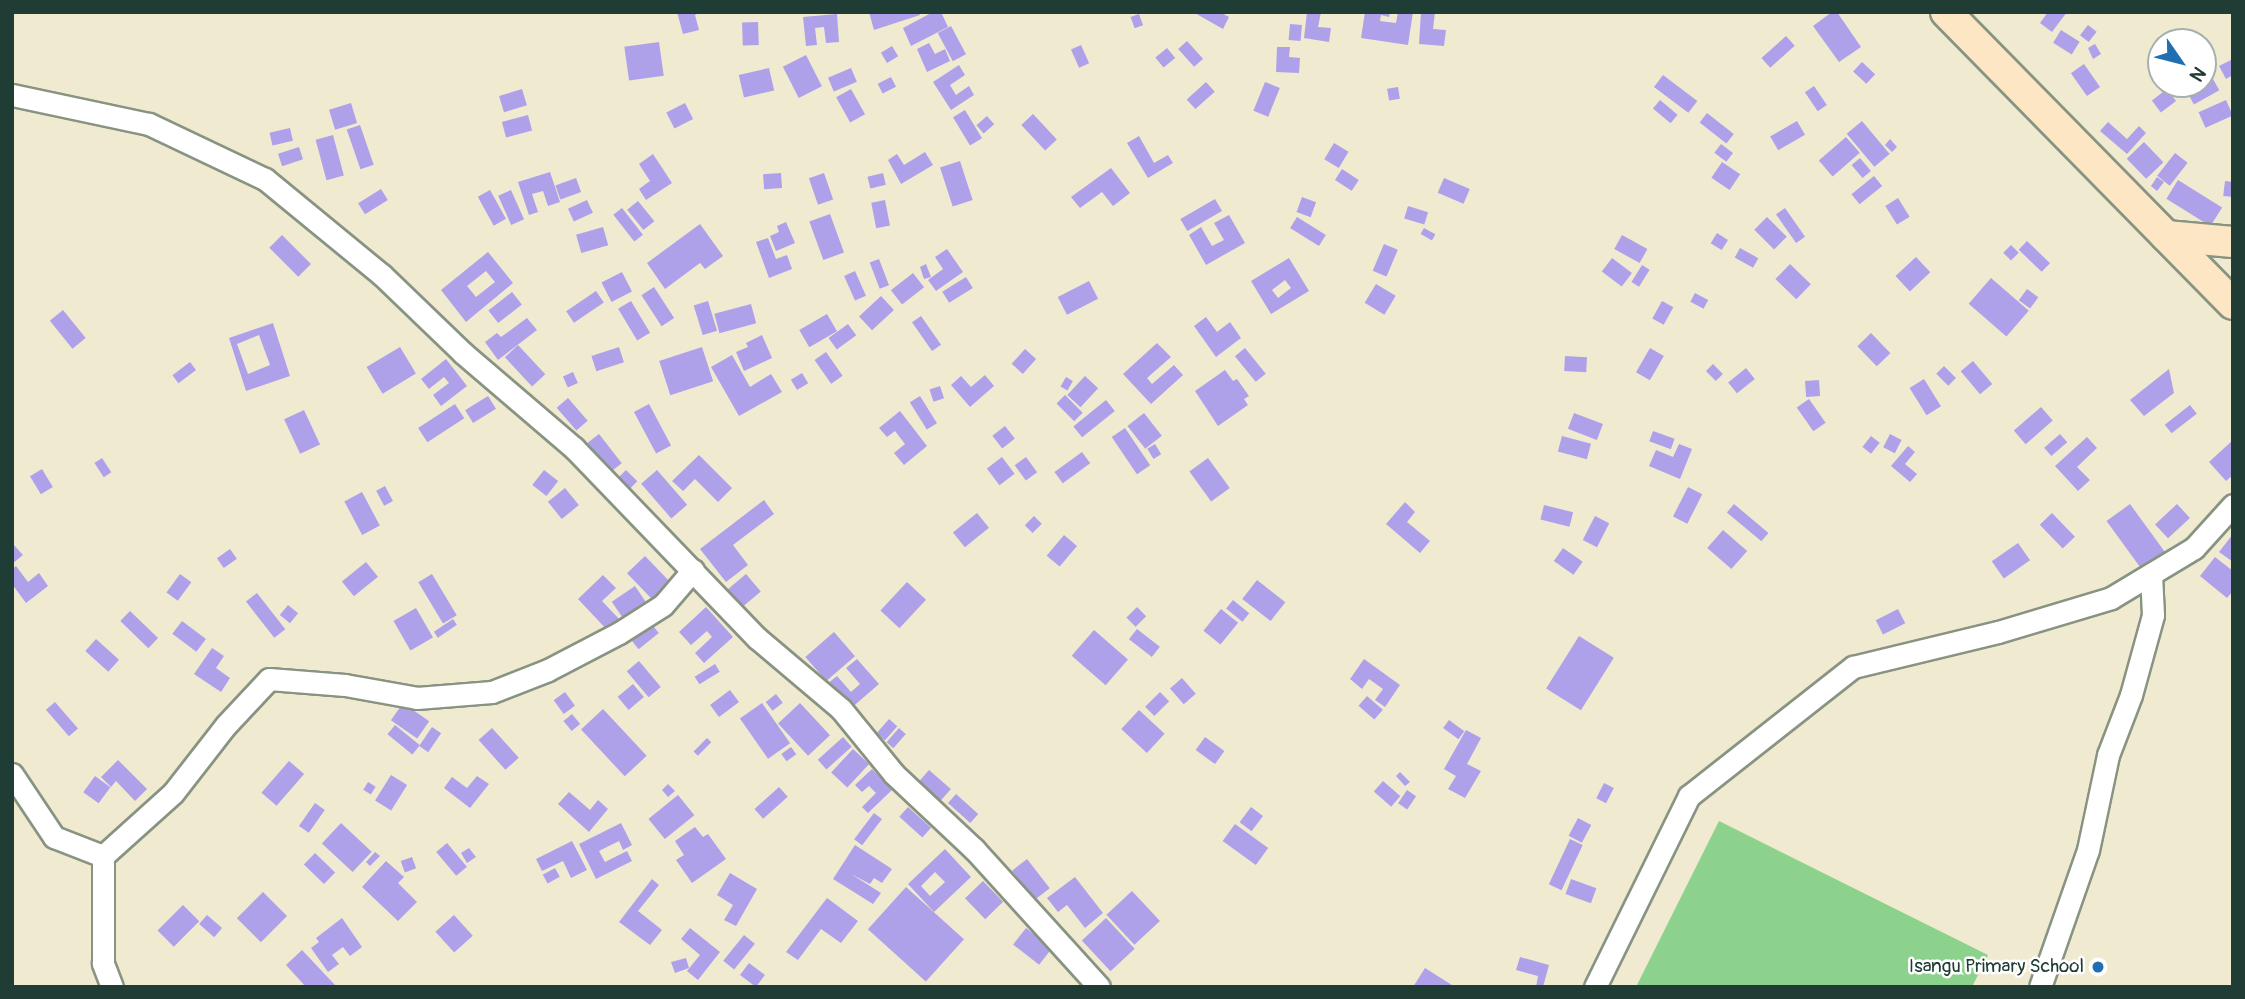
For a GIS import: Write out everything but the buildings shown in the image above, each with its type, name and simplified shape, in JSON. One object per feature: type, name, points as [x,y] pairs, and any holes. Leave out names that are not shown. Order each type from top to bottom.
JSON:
[{"type":"street","points":[[1946,12],[2233,304]]},
{"type":"street","points":[[12,95],[149,124],[265,179],[382,275],[463,353],[574,448],[757,638],[841,709],[894,774],[974,849],[1099,987]]},
{"type":"street","points":[[2166,236],[2233,242]]},
{"type":"street","points":[[1595,987],[1689,796],[1853,667],[1998,632],[2111,598],[2194,548],[2233,505]]},
{"type":"street","points":[[112,987],[103,963],[103,856],[173,793],[226,725],[269,679],[345,685],[417,698],[492,692],[548,670],[620,633],[663,605],[692,570]]},
{"type":"street","points":[[2039,987],[2088,850],[2108,755],[2131,695],[2153,615],[2151,574]]},
{"type":"street","points":[[12,774],[54,837],[103,856]]},
{"type":"green space","points":[[1719,821],[1988,955],[1972,987],[1636,987]]},
{"type":"place","name":"Isangu Primary School","points":[[2098,967]]}]
